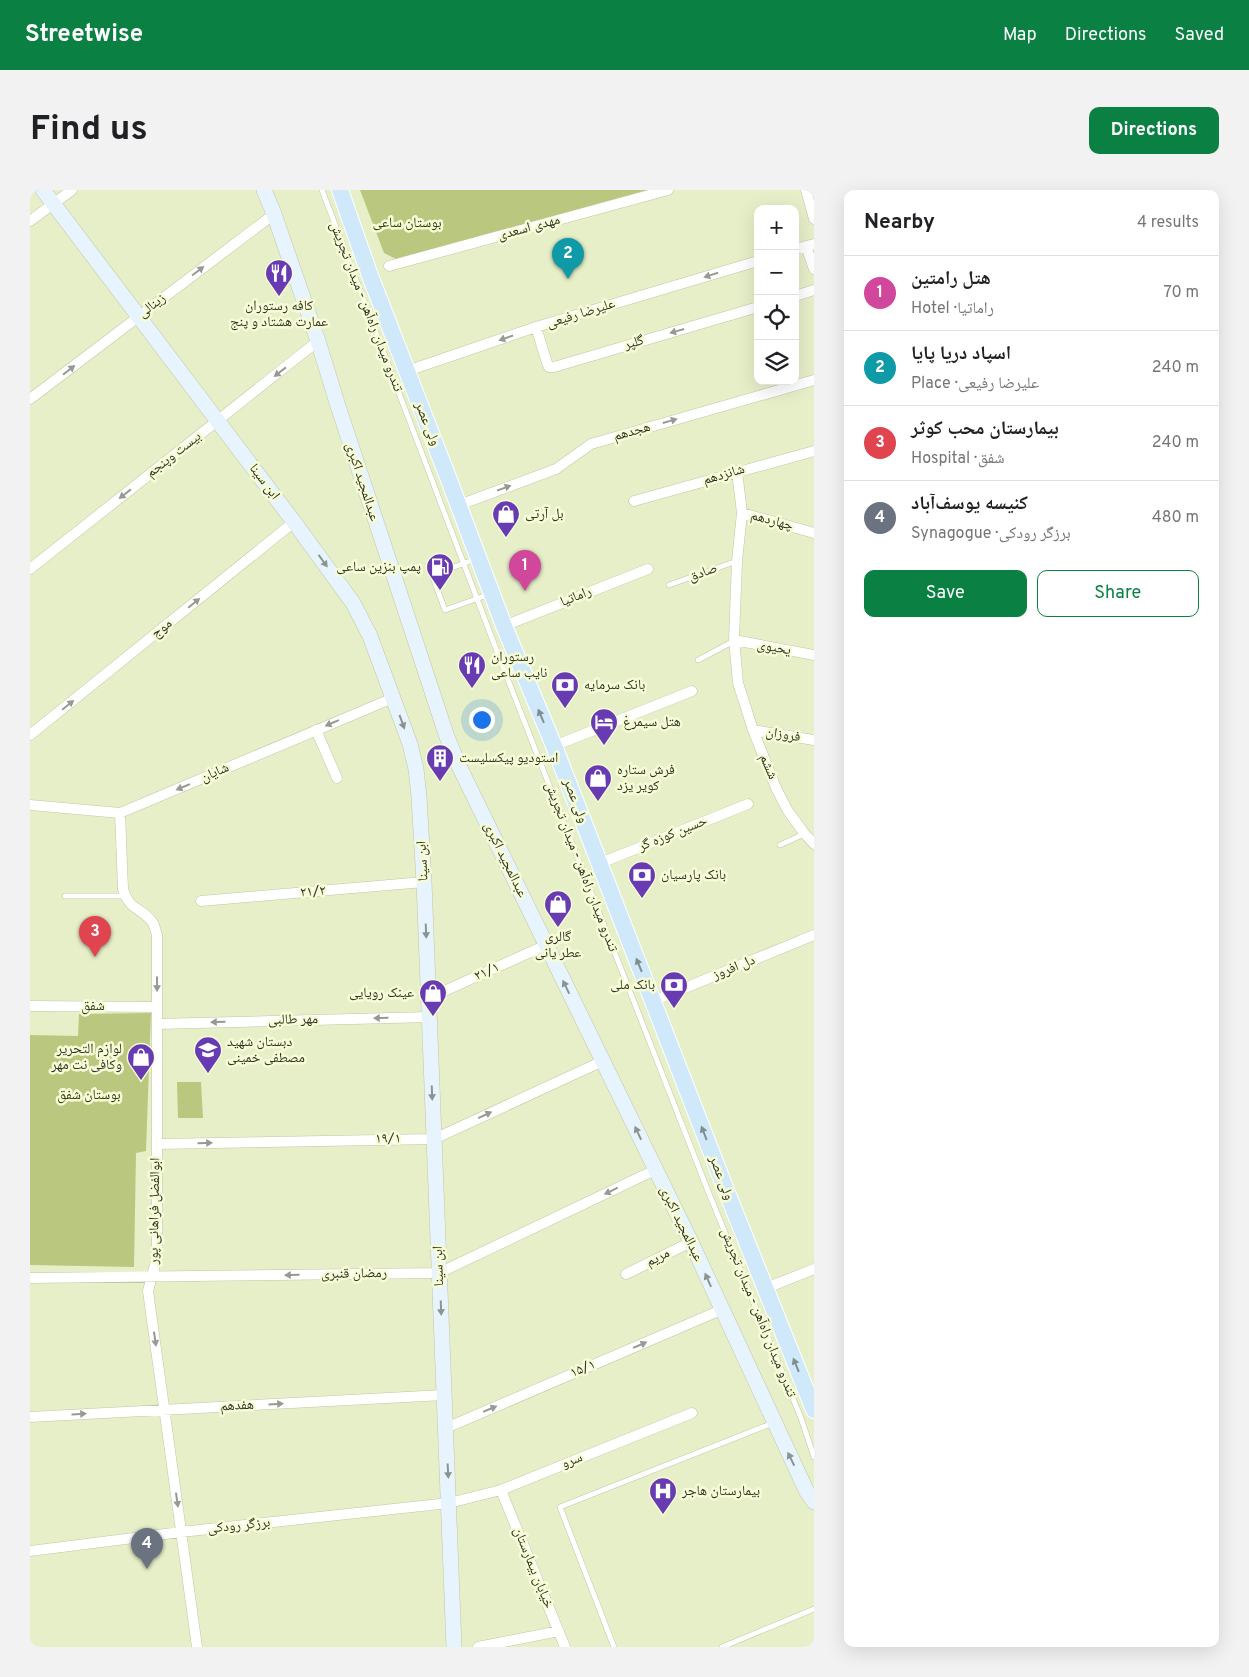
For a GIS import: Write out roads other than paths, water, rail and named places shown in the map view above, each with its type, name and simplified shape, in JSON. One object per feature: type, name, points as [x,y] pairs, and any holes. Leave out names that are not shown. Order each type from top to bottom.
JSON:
[{"type":"main road","name":"ولی عصر","points":[[340,190],[459,505],[471,561],[484,596],[504,626],[554,746],[598,864],[814,1410]]},
{"type":"street","name":"ابن سینا","points":[[43,190],[353,603],[370,636],[410,744],[416,769],[424,882],[454,1647]]},
{"type":"street","points":[[30,221],[72,190]]},
{"type":"street","name":"عبدالمجید اکبری","points":[[264,190],[318,341],[447,737],[460,768],[691,1242],[807,1492],[814,1502]]},
{"type":"street","name":"مهدی اسعدی","points":[[390,266],[668,190]]},
{"type":"street","points":[[806,190],[814,219]]},
{"type":"street","name":"زینالی","points":[[30,399],[274,214]]},
{"type":"street","points":[[810,245],[814,270]]},
{"type":"street","name":"علیرضا رفیعی","points":[[407,371],[536,327],[754,261]]},
{"type":"street","points":[[798,295],[814,290]]},
{"type":"street","name":"گلپر","points":[[536,327],[547,363],[549,366],[554,367],[754,308]]},
{"type":"street","name":"بیست وپنجم","points":[[30,569],[318,341]]},
{"type":"street","name":"هجدهم","points":[[459,505],[556,469],[591,444],[814,380]]},
{"type":"street","name":"شانزدهم","points":[[634,502],[737,471],[814,451]]},
{"type":"street","name":"چهاردهم","points":[[737,471],[742,513],[814,533]]},
{"type":"street","name":"ششم","points":[[742,513],[737,561],[734,640],[738,683],[752,730],[776,788],[788,811],[804,834],[814,844]]},
{"type":"street","name":"موج","points":[[30,735],[294,522]]},
{"type":"street","name":"راماتیا","points":[[504,626],[648,569]]},
{"type":"street","name":"یحیوی","points":[[734,640],[814,655]]},
{"type":"street","points":[[554,746],[692,691]]},
{"type":"street","name":"شایان","points":[[30,805],[120,813],[393,698]]},
{"type":"street","points":[[316,730],[337,778]]},
{"type":"street","name":"فروزان","points":[[752,730],[814,740]]},
{"type":"street","name":"حسین کوزه گر","points":[[598,864],[748,804]]},
{"type":"street","points":[[120,813],[123,889],[125,896]]},
{"type":"street","name":"۲۱/۲","points":[[201,901],[424,882]]},
{"type":"street","name":"ابوالفضل فراهانی پور","points":[[125,896],[129,904],[147,916],[154,924],[157,936],[157,1248],[148,1291],[197,1647]]},
{"type":"street","name":"دل افروز","points":[[653,1001],[814,935]]},
{"type":"street","name":"۲۱/۱","points":[[429,998],[546,945]]},
{"type":"street","name":"شفق","points":[[30,1006],[157,1007]]},
{"type":"street","name":"مهر طالبی","points":[[157,1024],[430,1017]]},
{"type":"street","name":"۱۹/۱","points":[[157,1144],[434,1139],[603,1061]]},
{"type":"street","name":"رمضان قنبری","points":[[30,1278],[439,1273],[655,1170]]},
{"type":"street","name":"مریم","points":[[626,1274],[691,1242]]},
{"type":"street","points":[[766,1288],[814,1269]]},
{"type":"street","name":"۱۵/۱","points":[[446,1428],[721,1310]]},
{"type":"street","name":"هفدهم","points":[[30,1417],[444,1395]]},
{"type":"street","name":"سرو","points":[[449,1503],[501,1490],[692,1413]]},
{"type":"street","name":"خیابان بیمارستان","points":[[501,1490],[565,1647]]},
{"type":"street","name":"برزگر رودکی","points":[[30,1551],[181,1532],[449,1503]]},
{"type":"street","points":[[478,1647],[559,1631]]},
{"type":"lane","name":"تندرو میدان راه‌آهن - میدان تجریش","points":[[322,190],[471,561]]},
{"type":"lane","points":[[471,561],[432,575],[435,584],[445,610],[484,596]]},
{"type":"lane","name":"صادق","points":[[669,585],[737,561]]},
{"type":"lane","name":"تندرو میدان راه‌آهن - میدان تجریش","points":[[484,596],[708,1192],[801,1418],[814,1458]]},
{"type":"lane","points":[[698,660],[734,640]]},
{"type":"lane","points":[[780,845],[804,834]]},
{"type":"lane","points":[[65,896],[125,896]]},
{"type":"lane","points":[[614,1647],[560,1507],[774,1423]]},
{"type":"lane","points":[[722,1647],[814,1609]]},
{"type":"place","name":"اسپاد دریا پایا","points":[[568,279]]},
{"type":"place","name":"کافه رستوران عمارت هشتاد و پنج","points":[[279,297]]},
{"type":"place","name":"بل آرتی","points":[[506,538]]},
{"type":"place","name":"پمپ بنزین ساعی","points":[[440,591]]},
{"type":"place","name":"هتل رامتین","points":[[525,591]]},
{"type":"place","name":"رستوران نایب ساعی","points":[[472,689]]},
{"type":"place","name":"بانک سرمایه","points":[[565,709]]},
{"type":"place","name":"هتل سیمرغ","points":[[604,746]]},
{"type":"place","name":"استودیو پیکسلیست","points":[[440,782]]},
{"type":"place","name":"فرش ستاره کویر یزد","points":[[598,802]]},
{"type":"place","name":"بانک پارسیان","points":[[642,899]]},
{"type":"place","name":"گالری عطر یانی","points":[[558,928]]},
{"type":"place","name":"بیمارستان محب کوثر","points":[[95,957]]},
{"type":"place","name":"بانک ملی","points":[[674,1009]]},
{"type":"place","name":"عینک رویایی","points":[[433,1017]]},
{"type":"place","name":"دبستان شهید مصطفی خمینی","points":[[208,1074]]},
{"type":"place","name":"لوازم التحریر وکافی نت مهر","points":[[141,1081]]},
{"type":"place","name":"بیمارستان هاجر","points":[[663,1515]]},
{"type":"place","name":"کنیسه یوسف‌آباد","points":[[147,1569]]},
{"type":"park label","name":"بوستان ساعی","points":[[407,223]]},
{"type":"park label","name":"بوستان شفق","points":[[89,1095]]}]
